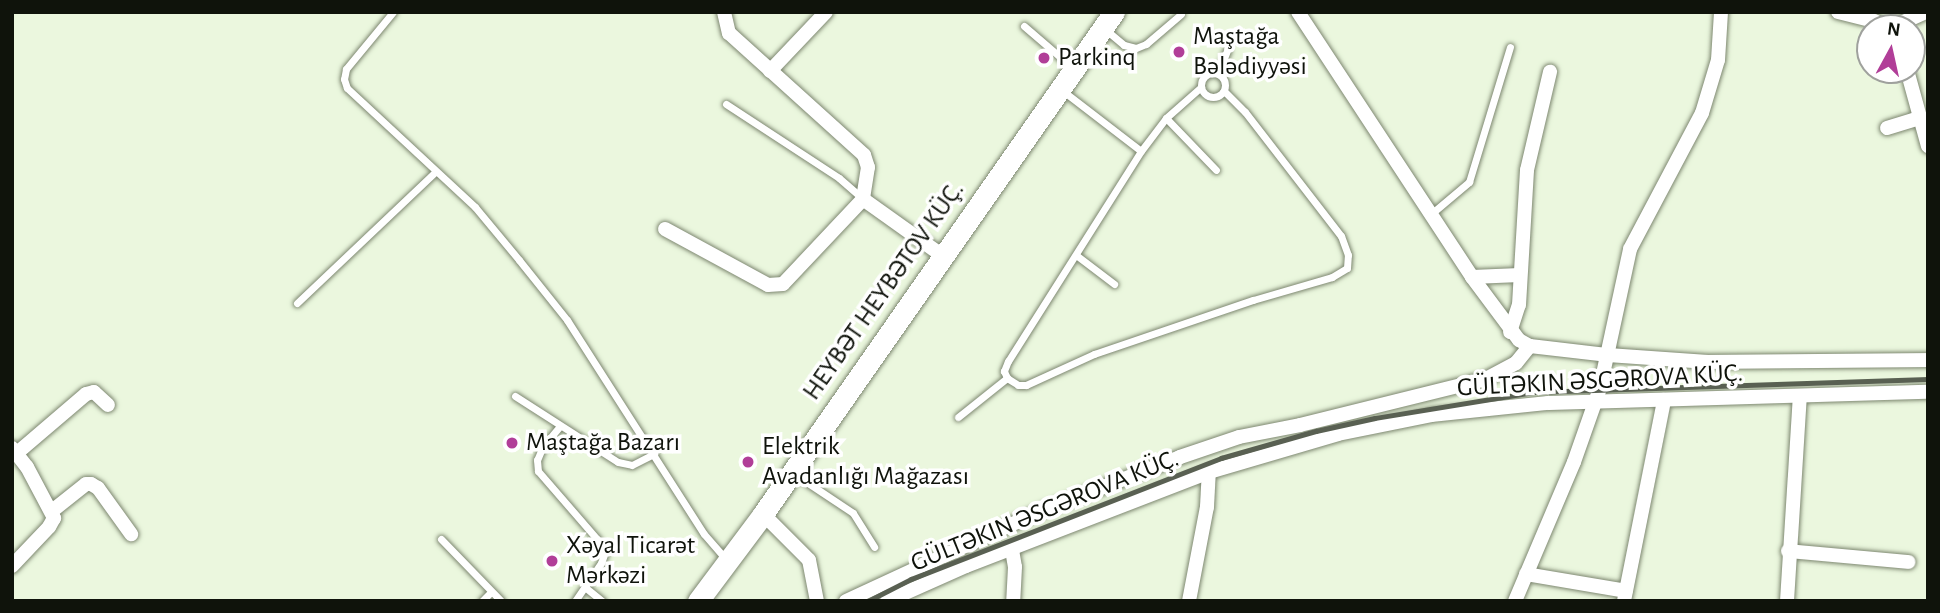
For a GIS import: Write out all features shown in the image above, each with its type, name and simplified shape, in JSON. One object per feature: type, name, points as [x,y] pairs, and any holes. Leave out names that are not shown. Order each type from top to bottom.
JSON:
[{"type":"main road","name":"HEYBƏT HEYBƏTOV KÜÇ.","points":[[698,601],[763,514],[1108,20]]},
{"type":"street","points":[[665,229],[768,285],[783,284],[863,198],[868,167],[864,155],[729,33],[724,12]]},
{"type":"street","points":[[770,71],[826,12]]},
{"type":"street","points":[[1298,12],[1510,332],[1530,346],[1708,362],[1928,360]]},
{"type":"street","points":[[1515,601],[1596,402],[1630,249],[1702,113],[1718,60],[1721,12]]},
{"type":"street","points":[[1838,12],[1856,16]]},
{"type":"street","points":[[1510,332],[1519,304],[1527,170],[1550,72]]},
{"type":"street","points":[[1911,84],[1928,146]]},
{"type":"street","points":[[1887,128],[1920,118]]},
{"type":"street","points":[[863,198],[943,256]]},
{"type":"street","points":[[1472,276],[1520,275]]},
{"type":"street","points":[[846,601],[1034,514],[1180,457],[1240,437],[1486,380],[1516,363],[1530,346]]},
{"type":"street","points":[[52,511],[15,450],[86,394],[94,392],[108,405]]},
{"type":"street","name":"GÜLTƏKIN ƏSGƏROVA KÜÇ.","points":[[891,600],[1209,472],[1338,435],[1431,415],[1548,403],[1928,392]]},
{"type":"street","points":[[1787,601],[1788,551],[1800,396]]},
{"type":"street","points":[[1527,574],[1625,596],[1664,400]]},
{"type":"street","points":[[1189,601],[1207,507],[1209,472]]},
{"type":"street","points":[[12,566],[49,527],[52,511],[86,484],[98,488],[131,534]]},
{"type":"street","points":[[763,514],[809,560],[817,601]]},
{"type":"street","points":[[1012,550],[1016,567],[1013,601]]},
{"type":"street","points":[[1788,551],[1909,562]]},
{"type":"lane","points":[[393,12],[346,69],[344,79],[354,97],[475,207],[567,320],[704,534],[729,561]]},
{"type":"lane","points":[[1108,20],[1124,46],[1136,48],[1146,44],[1181,14]]},
{"type":"lane","points":[[1024,26],[1074,68]]},
{"type":"lane","points":[[1431,214],[1469,182],[1510,47]]},
{"type":"lane","points":[[1218,74],[1227,50]]},
{"type":"lane","points":[[1208,74],[1218,74],[1225,81],[1224,91],[1245,112],[1341,236],[1348,262],[1343,273],[1253,300],[1094,354],[1026,385],[1018,385],[1007,378],[1004,371],[1008,361],[1141,151],[1166,118],[1201,87],[1208,74]]},
{"type":"lane","points":[[1201,87],[1211,97],[1224,91]]},
{"type":"lane","points":[[1060,89],[1141,151]]},
{"type":"lane","points":[[726,104],[839,178],[863,198]]},
{"type":"lane","points":[[1166,118],[1216,170]]},
{"type":"lane","points":[[297,303],[435,172]]},
{"type":"lane","points":[[1076,255],[1114,284]]},
{"type":"lane","points":[[958,416],[1007,378]]},
{"type":"lane","points":[[515,396],[618,462],[632,465],[654,454]]},
{"type":"lane","points":[[560,426],[542,446],[537,460],[538,471],[597,539],[605,552],[586,588],[575,601]]},
{"type":"lane","points":[[792,472],[853,513],[874,547]]},
{"type":"lane","points":[[441,539],[501,601]]},
{"type":"lane","points":[[586,588],[601,601]]},
{"type":"lane","points":[[482,601],[491,592]]},
{"type":"railway","points":[[868,601],[911,579],[1221,458],[1316,431],[1375,418],[1534,392],[1928,379]]},
{"type":"place","name":"Maştağa Bələdiyyəsi","points":[[1179,52]]},
{"type":"place","name":"Parkinq","points":[[1044,58]]},
{"type":"place","name":"Maştağa Bazarı","points":[[512,443]]},
{"type":"place","name":"Elektrik Avadanlığı Mağazası","points":[[748,462]]},
{"type":"place","name":"Xəyal Ticarət Mərkəzi","points":[[552,561]]}]
